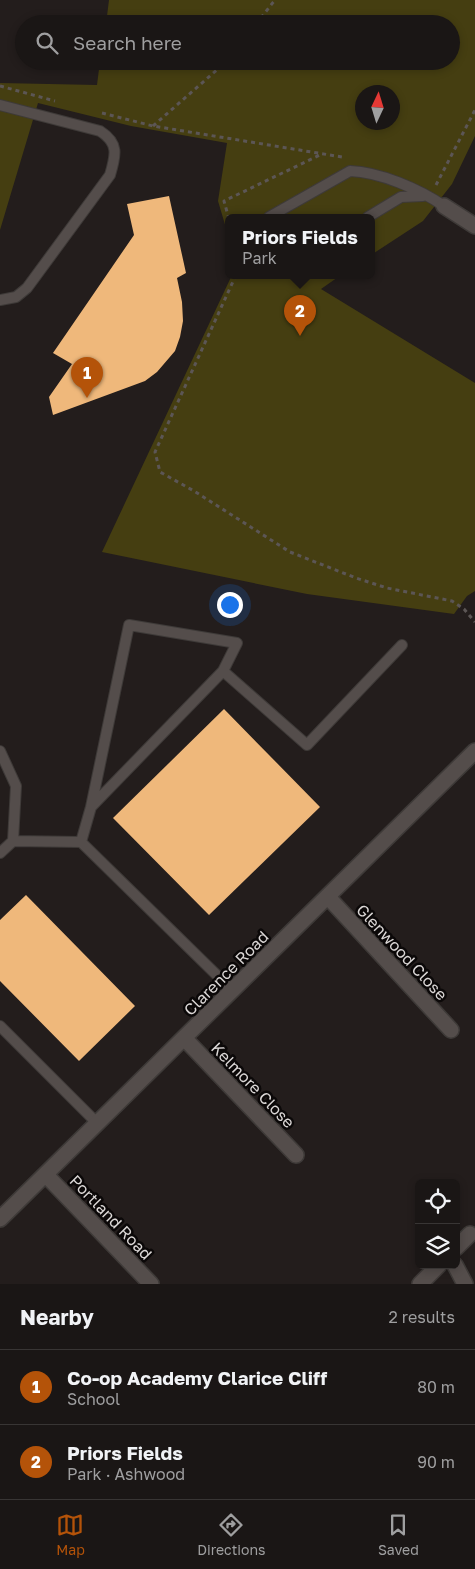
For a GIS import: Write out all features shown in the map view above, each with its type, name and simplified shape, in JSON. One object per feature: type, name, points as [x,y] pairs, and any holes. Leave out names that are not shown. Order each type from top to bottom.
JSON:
[{"type":"street","points":[[444,206],[475,226]]},
{"type":"street","name":"Clarence Road","points":[[0,1219],[474,754]]},
{"type":"street","name":"Glenwood Close","points":[[328,897],[451,1030]]},
{"type":"street","name":"Kelmore Close","points":[[184,1039],[296,1155]]},
{"type":"street","name":"Portland Road","points":[[46,1174],[151,1284]]},
{"type":"street","points":[[460,1244],[470,1234]]},
{"type":"street","points":[[420,1284],[435,1269]]},
{"type":"street","points":[[457,1269],[465,1284]]},
{"type":"lane","points":[[0,104],[100,131],[110,137],[115,160],[110,175],[27,288],[16,297],[0,300]]},
{"type":"lane","points":[[275,214],[350,171],[362,171],[388,179],[429,196],[444,206]]},
{"type":"lane","points":[[373,214],[401,197],[429,196]]},
{"type":"lane","points":[[81,842],[91,807],[129,625],[237,643],[223,671],[91,807]]},
{"type":"lane","points":[[223,671],[307,745],[402,645]]},
{"type":"lane","points":[[0,751],[16,786],[13,841]]},
{"type":"lane","points":[[0,853],[13,841],[81,842],[232,991]]},
{"type":"lane","points":[[0,1026],[97,1123]]},
{"type":"path","points":[[263,15],[275,0]]},
{"type":"path","points":[[152,126],[217,70]]},
{"type":"path","points":[[0,86],[57,101]]},
{"type":"path","points":[[429,196],[443,174],[475,110]]},
{"type":"path","points":[[95,111],[152,126],[346,158]]},
{"type":"path","points":[[228,214],[224,201],[323,154]]},
{"type":"path","points":[[234,279],[155,452],[160,472],[194,491],[290,552],[379,585],[452,601],[464,609],[475,622]]},
{"type":"shaded area","points":[[109,0],[475,0],[475,136],[452,184],[423,221],[375,252],[375,214],[225,214],[225,225],[218,201],[227,143],[131,126],[38,103],[0,230],[0,83],[97,85],[99,70],[460,70],[460,15],[107,15]]},
{"type":"shaded area","points":[[230,279],[335,279],[321,289],[475,383],[475,591],[467,596],[454,614],[307,594],[102,552]]},
{"type":"building","points":[[169,196],[186,273],[177,278],[182,302],[183,321],[175,351],[157,372],[145,381],[53,415],[49,397],[72,364],[53,353],[134,235],[127,204]]},
{"type":"building","points":[[224,709],[320,807],[209,915],[113,818]]},
{"type":"building","points":[[26,895],[135,1006],[79,1061],[0,981],[0,920]]},
{"type":"place","name":"Priors Fields","points":[[300,336]]},
{"type":"place","name":"Co-op Academy Clarice Cliff","points":[[87,398]]}]
